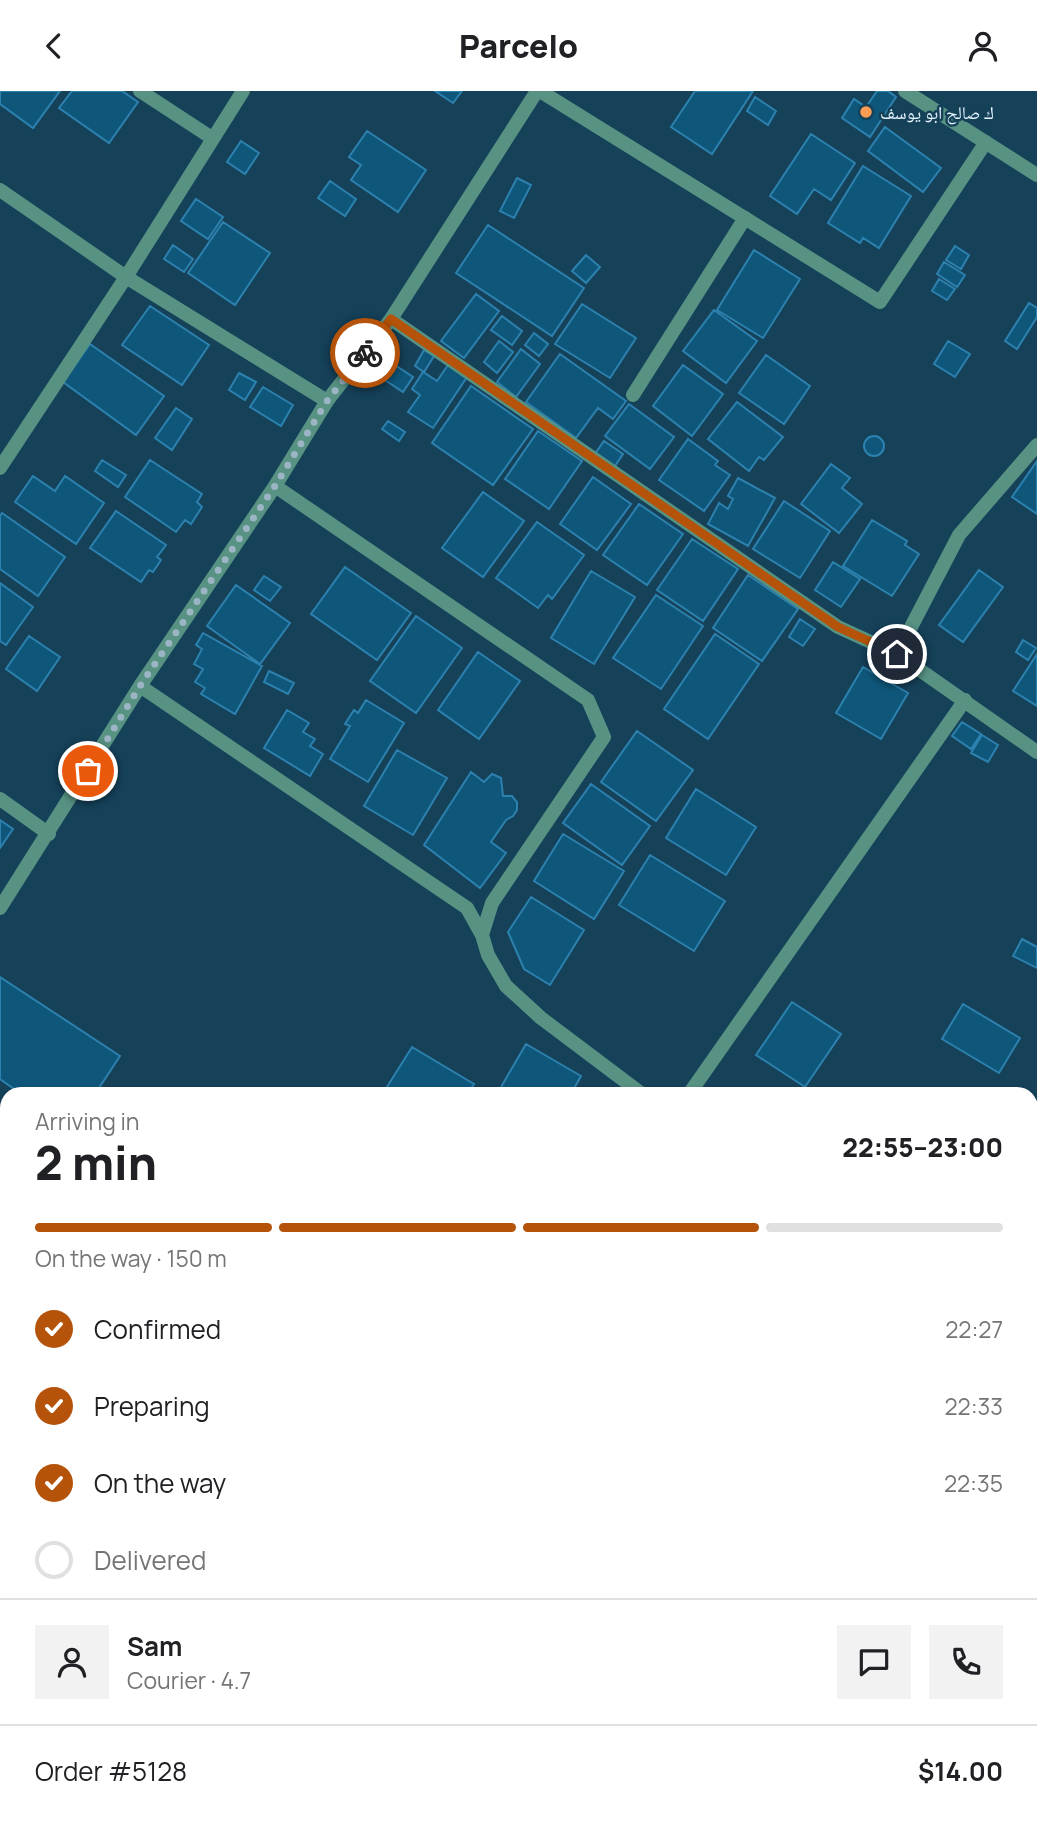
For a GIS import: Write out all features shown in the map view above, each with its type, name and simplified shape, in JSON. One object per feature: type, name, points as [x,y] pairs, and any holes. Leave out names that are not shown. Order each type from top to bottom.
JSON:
[{"type":"street","points":[[140,91],[212,138]]},
{"type":"street","points":[[0,468],[126,277],[243,91]]},
{"type":"street","points":[[0,908],[140,686],[275,486],[327,401],[391,319],[538,91],[880,302],[986,142]]},
{"type":"street","points":[[905,91],[1037,175]]},
{"type":"street","points":[[0,190],[126,277],[327,401]]},
{"type":"street","points":[[633,395],[745,218]]},
{"type":"street","points":[[391,319],[838,627],[897,654],[1037,752]]},
{"type":"street","points":[[897,654],[959,535],[1037,445]]},
{"type":"street","points":[[275,486],[588,700],[604,737],[492,902],[482,935]]},
{"type":"street","points":[[140,686],[467,908],[482,935],[488,955],[506,986],[541,1018],[633,1087]]},
{"type":"street","points":[[694,1087],[965,700]]},
{"type":"street","points":[[0,799],[49,834]]},
{"type":"building","points":[[0,91],[60,91],[33,128],[0,104]]},
{"type":"building","points":[[72,91],[122,91],[138,102],[109,143],[59,108]]},
{"type":"building","points":[[435,91],[462,91],[453,103]]},
{"type":"building","points":[[695,91],[753,91],[712,154],[671,127]]},
{"type":"building","name":"ك صالح ابو يوسف","points":[[877,91],[888,91],[896,97],[870,137],[842,118],[854,99],[866,107]]},
{"type":"building","points":[[755,97],[776,111],[768,125],[747,111]]},
{"type":"building","points":[[885,127],[941,168],[923,192],[868,151]]},
{"type":"building","points":[[367,131],[426,170],[398,212],[351,180],[361,165],[349,157]]},
{"type":"building","points":[[811,134],[855,163],[831,200],[814,189],[797,214],[770,196]]},
{"type":"building","points":[[241,141],[259,153],[245,174],[227,162]]},
{"type":"building","points":[[863,166],[911,196],[879,248],[863,238],[860,243],[828,223]]},
{"type":"building","points":[[517,178],[531,185],[514,218],[500,211]]},
{"type":"building","points":[[330,181],[356,199],[345,216],[318,198]]},
{"type":"building","points":[[196,199],[223,217],[208,239],[181,221]]},
{"type":"building","points":[[223,222],[270,253],[235,305],[188,273]]},
{"type":"building","points":[[488,225],[584,288],[552,336],[456,273]]},
{"type":"building","points":[[173,245],[193,259],[184,272],[164,259]]},
{"type":"building","points":[[955,246],[969,255],[961,269],[946,260]]},
{"type":"building","points":[[754,250],[800,279],[763,338],[717,310]]},
{"type":"building","points":[[586,255],[600,267],[586,283],[572,271]]},
{"type":"building","points":[[944,262],[965,275],[957,287],[937,274]]},
{"type":"building","points":[[939,279],[955,289],[947,300],[932,291]]},
{"type":"building","points":[[476,294],[499,311],[464,358],[441,341]]},
{"type":"building","points":[[1029,303],[1037,308],[1037,317],[1017,349],[1005,341]]},
{"type":"building","points":[[582,304],[636,338],[610,378],[555,344]]},
{"type":"building","points":[[150,306],[209,345],[182,385],[122,345]]},
{"type":"building","points":[[714,310],[757,341],[726,383],[683,351]]},
{"type":"building","points":[[502,316],[522,331],[512,345],[491,330]]},
{"type":"building","points":[[534,333],[548,344],[539,356],[525,345]]},
{"type":"building","points":[[499,341],[513,352],[497,373],[484,362]]},
{"type":"building","points":[[948,341],[970,354],[955,377],[934,364]]},
{"type":"building","points":[[90,344],[164,396],[136,435],[63,382]]},
{"type":"building","points":[[521,349],[540,364],[516,397],[497,382]]},
{"type":"building","points":[[424,350],[434,356],[424,372],[415,366]]},
{"type":"building","points":[[560,354],[626,401],[613,419],[598,408],[576,438],[526,402]]},
{"type":"building","points":[[766,355],[810,386],[784,424],[739,393]]},
{"type":"building","points":[[392,363],[413,377],[403,392],[382,378]]},
{"type":"building","points":[[448,365],[467,377],[433,428],[408,412],[420,395],[412,389],[423,372],[437,381]]},
{"type":"building","points":[[683,365],[723,394],[692,436],[653,406]]},
{"type":"building","points":[[239,373],[256,382],[245,400],[229,390]]},
{"type":"building","points":[[471,386],[533,429],[493,485],[432,443]]},
{"type":"building","points":[[263,387],[293,405],[281,426],[250,407]]},
{"type":"building","points":[[737,402],[783,437],[764,460],[759,457],[749,471],[708,439]]},
{"type":"building","points":[[629,404],[674,437],[650,469],[605,436]]},
{"type":"building","points":[[176,408],[192,419],[172,450],[155,438]]},
{"type":"building","points":[[388,421],[405,432],[399,441],[382,429]]},
{"type":"building","points":[[538,431],[582,461],[549,509],[505,479]]},
{"type":"building","points":[[870,436],[878,436],[884,446],[878,456],[870,456],[864,450],[864,442]]},
{"type":"building","points":[[688,439],[718,461],[715,465],[730,475],[704,511],[659,480]]},
{"type":"building","points":[[604,441],[623,454],[613,469],[594,455]]},
{"type":"building","points":[[102,460],[126,475],[118,487],[95,471]]},
{"type":"building","points":[[150,460],[202,494],[197,502],[202,507],[191,524],[185,520],[176,532],[125,497]]},
{"type":"building","points":[[1037,461],[1037,514],[1012,497]]},
{"type":"building","points":[[831,464],[850,478],[842,488],[862,504],[839,533],[801,504]]},
{"type":"building","points":[[33,476],[55,491],[65,476],[104,503],[76,544],[15,502]]},
{"type":"building","points":[[593,477],[631,504],[597,550],[560,524]]},
{"type":"building","points":[[738,478],[775,498],[748,546],[708,524],[719,503],[728,509],[733,499],[728,496]]},
{"type":"building","points":[[483,492],[524,521],[483,577],[442,548]]},
{"type":"building","points":[[784,501],[830,531],[800,578],[753,549]]},
{"type":"building","points":[[639,504],[683,534],[647,585],[603,555]]},
{"type":"building","points":[[116,511],[166,545],[157,557],[161,560],[153,572],[149,570],[141,582],[90,548]]},
{"type":"building","points":[[2,513],[65,557],[38,596],[0,569]]},
{"type":"building","points":[[872,520],[907,541],[905,545],[919,554],[892,596],[843,566]]},
{"type":"building","points":[[537,522],[584,555],[552,599],[548,595],[538,608],[496,578]]},
{"type":"building","points":[[692,539],[738,569],[703,621],[657,590]]},
{"type":"building","points":[[833,562],[860,579],[841,607],[815,590]]},
{"type":"building","points":[[345,567],[411,613],[377,660],[311,614]]},
{"type":"building","points":[[979,570],[1003,587],[963,642],[939,625]]},
{"type":"building","points":[[591,571],[635,597],[594,664],[551,638]]},
{"type":"building","points":[[748,575],[798,609],[762,661],[713,628]]},
{"type":"building","points":[[264,576],[281,587],[270,601],[254,590]]},
{"type":"building","points":[[0,583],[33,607],[6,645],[0,641]]},
{"type":"building","points":[[236,585],[290,623],[260,664],[207,626]]},
{"type":"building","points":[[656,595],[703,626],[661,689],[613,658]]},
{"type":"building","points":[[416,616],[462,648],[416,713],[370,681]]},
{"type":"building","points":[[800,619],[815,629],[803,646],[789,637]]},
{"type":"building","points":[[203,633],[262,666],[235,714],[201,694],[205,688],[195,682],[203,669],[194,664],[202,649],[196,645]]},
{"type":"building","points":[[715,634],[759,664],[708,739],[664,709]]},
{"type":"building","points":[[29,636],[60,657],[37,691],[6,669]]},
{"type":"building","points":[[1023,640],[1036,648],[1028,660],[1016,652]]},
{"type":"building","points":[[478,652],[520,681],[479,739],[438,710]]},
{"type":"building","points":[[1037,654],[1037,706],[1013,691]]},
{"type":"building","points":[[863,667],[908,693],[881,739],[836,713]]},
{"type":"building","points":[[269,671],[294,683],[288,694],[264,682]]},
{"type":"building","points":[[366,700],[404,723],[368,782],[330,759],[350,726],[345,724],[354,710],[358,713]]},
{"type":"building","points":[[287,710],[309,723],[303,732],[315,739],[310,746],[323,754],[310,776],[264,748]]},
{"type":"building","points":[[962,722],[981,734],[971,749],[952,736]]},
{"type":"building","points":[[637,731],[693,770],[656,821],[601,782]]},
{"type":"building","points":[[982,735],[998,745],[988,762],[971,753]]},
{"type":"building","points":[[397,750],[447,778],[413,835],[364,806]]},
{"type":"building","points":[[471,772],[484,782],[492,774],[501,778],[503,796],[512,796],[517,802],[517,810],[506,820],[491,842],[506,853],[480,888],[424,845]]},
{"type":"building","points":[[591,784],[650,826],[622,865],[563,823]]},
{"type":"building","points":[[696,789],[756,827],[726,875],[666,838]]},
{"type":"building","points":[[0,820],[13,829],[0,848]]},
{"type":"building","points":[[563,834],[624,871],[594,919],[534,881]]},
{"type":"building","points":[[650,855],[725,901],[694,951],[619,905]]},
{"type":"building","points":[[531,897],[584,930],[550,985],[524,969],[508,932]]},
{"type":"building","points":[[1022,939],[1037,947],[1037,968],[1013,956]]},
{"type":"building","points":[[0,977],[120,1056],[100,1087],[11,1087],[0,1079]]},
{"type":"building","points":[[792,1002],[841,1034],[805,1087],[756,1055]]},
{"type":"building","points":[[963,1004],[1020,1038],[999,1073],[942,1039]]},
{"type":"building","points":[[526,1044],[581,1076],[575,1087],[501,1087]]},
{"type":"building","points":[[412,1047],[474,1084],[472,1087],[387,1087]]},
{"type":"way so far","points":[[88,771],[140,686],[275,486],[327,401],[365,353]]},
{"type":"place","name":"ك صالح ابو يوسف","points":[[866,112]]},
{"type":"route","points":[[365,353],[391,319],[838,627],[897,654]]}]
